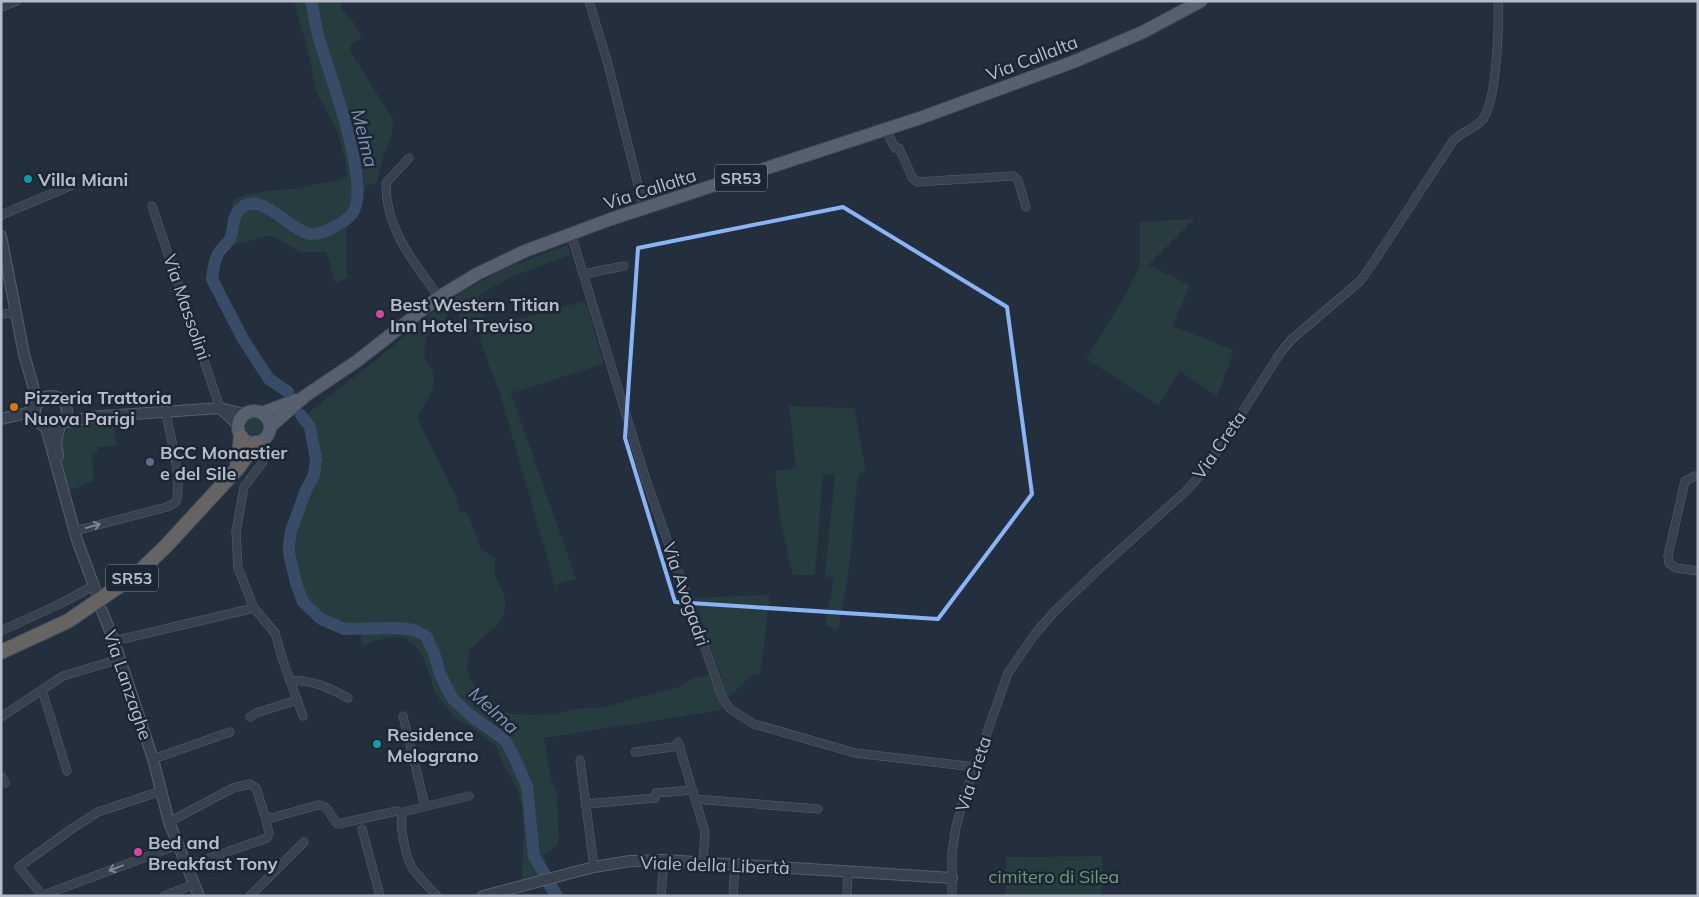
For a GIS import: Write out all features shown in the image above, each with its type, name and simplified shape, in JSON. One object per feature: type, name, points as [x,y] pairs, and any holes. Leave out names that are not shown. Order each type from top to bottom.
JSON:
[{"type":"highway","points":[[237,469],[241,425]]},
{"type":"highway","name":"SR53","points":[[1,652],[68,621],[137,574],[167,545],[237,469],[256,443]]},
{"type":"main road","name":"Via Callalta","points":[[270,427],[305,396],[357,361],[440,297],[478,274],[525,251],[644,209],[886,130],[1072,62],[1143,32],[1200,1]]},
{"type":"main road","name":"Via Callalta","points":[[262,413],[305,396]]},
{"type":"main road","points":[[254,411],[262,413],[269,420],[268,436],[261,442],[247,442],[241,425],[254,411]]},
{"type":"street","points":[[1,7],[17,1]]},
{"type":"street","points":[[589,1],[608,64],[644,209]]},
{"type":"street","name":"Via Creta","points":[[952,896],[952,854],[963,800],[1008,673],[1035,634],[1070,596],[1186,491],[1204,471],[1281,352],[1291,340],[1360,282],[1452,140],[1458,134],[1478,124],[1484,118],[1491,99],[1495,78],[1498,1]]},
{"type":"street","points":[[886,130],[895,148],[899,148],[912,177],[917,182],[1013,176],[1018,180],[1026,207]]},
{"type":"street","points":[[409,158],[386,183],[386,200],[404,249],[440,297]]},
{"type":"street","points":[[1,215],[70,186]]},
{"type":"street","name":"Via Massolini","points":[[152,206],[220,408]]},
{"type":"street","name":"Via Avogadri","points":[[571,234],[646,477],[723,699],[730,709],[754,724],[855,753],[975,767]]},
{"type":"street","points":[[1,236],[30,380],[37,405],[35,415],[42,425],[57,467],[75,531],[95,590],[1,631]]},
{"type":"street","points":[[584,274],[624,266]]},
{"type":"street","points":[[1,314],[16,313]]},
{"type":"street","points":[[30,380],[50,396],[59,398],[66,405],[90,417]]},
{"type":"street","points":[[1,419],[27,413],[43,398],[50,396]]},
{"type":"street","points":[[57,467],[56,442],[68,414],[66,405]]},
{"type":"street","points":[[1,419],[4,421],[31,420],[53,429],[90,417],[220,408],[241,425]]},
{"type":"street","points":[[75,531],[167,507],[176,502],[178,488],[166,413]]},
{"type":"street","points":[[264,462],[244,487],[236,532],[238,568],[254,608],[275,633],[302,716]]},
{"type":"street","points":[[1695,476],[1685,481],[1668,556],[1669,563],[1676,568],[1698,571]]},
{"type":"street","points":[[114,641],[254,608]]},
{"type":"street","name":"Via Lanzaghe","points":[[102,611],[114,641],[153,759],[169,822],[199,896]]},
{"type":"street","points":[[1,717],[63,676],[120,659]]},
{"type":"street","points":[[290,681],[306,681],[321,685],[348,698]]},
{"type":"street","points":[[42,690],[68,771]]},
{"type":"street","points":[[250,717],[256,713],[297,700]]},
{"type":"street","points":[[403,716],[425,806]]},
{"type":"street","name":"Via Lanzaghe","points":[[153,759],[230,732]]},
{"type":"street","points":[[635,752],[679,744],[705,832],[703,862]]},
{"type":"street","points":[[580,760],[594,867]]},
{"type":"street","points":[[169,822],[233,788],[250,784],[256,788],[269,833],[267,838],[186,866]]},
{"type":"street","points":[[586,804],[655,798],[656,794],[693,790]]},
{"type":"street","points":[[161,791],[98,812],[19,867],[42,896],[178,845]]},
{"type":"street","points":[[265,816],[271,818],[320,805],[329,810],[338,824],[469,796]]},
{"type":"street","points":[[695,799],[818,809]]},
{"type":"street","points":[[400,811],[403,838],[412,867],[437,896]]},
{"type":"street","points":[[362,829],[380,896]]},
{"type":"street","points":[[250,896],[304,842]]},
{"type":"street","points":[[661,896],[664,860]]},
{"type":"street","name":"Viale della Libertà","points":[[483,896],[503,893],[594,867],[630,861],[703,862],[952,878]]},
{"type":"street","points":[[733,896],[735,865]]},
{"type":"street","points":[[847,896],[848,871]]},
{"type":"street","points":[[164,896],[195,884]]},
{"type":"highlighted area","points":[[843,207],[1007,307],[1032,494],[938,619],[675,602],[625,438],[638,248]]},
{"type":"green space","points":[[294,1],[341,1],[342,10],[354,23],[362,39],[351,43],[350,51],[393,119],[392,135],[383,157],[377,183],[366,186],[358,214],[346,227],[346,270],[348,277],[336,283],[326,252],[300,252],[271,235],[217,250],[229,234],[233,201],[238,198],[265,192],[300,189],[347,177],[345,160],[337,130],[316,91],[309,55]]},
{"type":"green space","points":[[1194,219],[1148,265],[1190,285],[1172,326],[1234,350],[1217,396],[1180,371],[1158,405],[1086,359],[1125,296],[1140,265],[1140,222]]},
{"type":"green space","points":[[567,245],[571,255],[515,275],[478,295],[488,327],[585,301],[604,364],[511,393],[576,579],[555,585],[501,397],[476,328],[456,332],[462,305],[449,309],[446,319],[426,337],[424,358],[433,371],[434,388],[417,417],[456,497],[460,513],[466,512],[481,550],[495,558],[495,574],[505,598],[505,611],[497,625],[469,650],[467,666],[469,677],[488,703],[501,712],[551,715],[572,709],[599,708],[676,688],[694,678],[710,675],[723,710],[544,738],[551,779],[557,793],[559,843],[544,856],[551,874],[520,882],[522,877],[524,835],[522,808],[517,788],[506,770],[496,746],[471,727],[456,719],[434,692],[431,678],[421,653],[405,638],[394,637],[374,641],[362,646],[361,637],[358,632],[333,628],[315,618],[308,611],[302,602],[293,579],[287,553],[287,537],[303,492],[311,477],[314,464],[312,445],[306,426],[302,428],[302,418],[391,348],[421,321],[465,290],[505,269]]},
{"type":"green space","points":[[789,406],[854,408],[866,471],[858,474],[848,577],[838,630],[825,625],[834,578],[825,576],[835,474],[823,475],[815,575],[793,575],[780,521],[775,471],[796,468]]},
{"type":"green space","points":[[254,417],[260,420],[263,426],[260,432],[254,435],[248,432],[245,426],[248,420]]},
{"type":"green space","points":[[113,420],[116,446],[98,447],[98,453],[92,454],[94,481],[67,491],[61,457],[61,448],[66,433],[72,426]]},
{"type":"green space","points":[[770,595],[760,676],[753,674],[728,698],[694,598]]},
{"type":"green space","name":"cimitero di Silea","points":[[1102,856],[1102,896],[1006,896],[1006,857]]},
{"type":"water","points":[[555,883],[564,896],[549,896],[543,886]]},
{"type":"waterway","name":"Melma","points":[[288,392],[269,379],[243,339],[212,279],[213,269],[219,252],[230,239],[237,213],[248,204],[266,207],[294,227],[312,234],[329,230],[343,222],[352,214],[357,200],[357,179],[353,154],[318,35],[311,1]]},
{"type":"waterway","name":"Melma","points":[[301,415],[310,427],[316,459],[314,475],[306,490],[291,531],[289,544],[289,553],[296,583],[303,602],[321,619],[344,629],[399,628],[414,630],[426,636],[434,653],[440,674],[452,698],[470,715],[505,740],[515,759],[527,786],[534,856],[557,896]]},
{"type":"place","name":"Villa Miani","points":[[28,179]]},
{"type":"place","name":"Best Western Titian Inn Hotel Treviso","points":[[380,314]]},
{"type":"place","name":"Pizzeria Trattoria Nuova Parigi","points":[[14,407]]},
{"type":"place","name":"BCC Monastier e del Sile","points":[[150,462]]},
{"type":"place","name":"Residence Melograno","points":[[377,744]]},
{"type":"place","name":"Bed and Breakfast Tony","points":[[138,852]]}]
